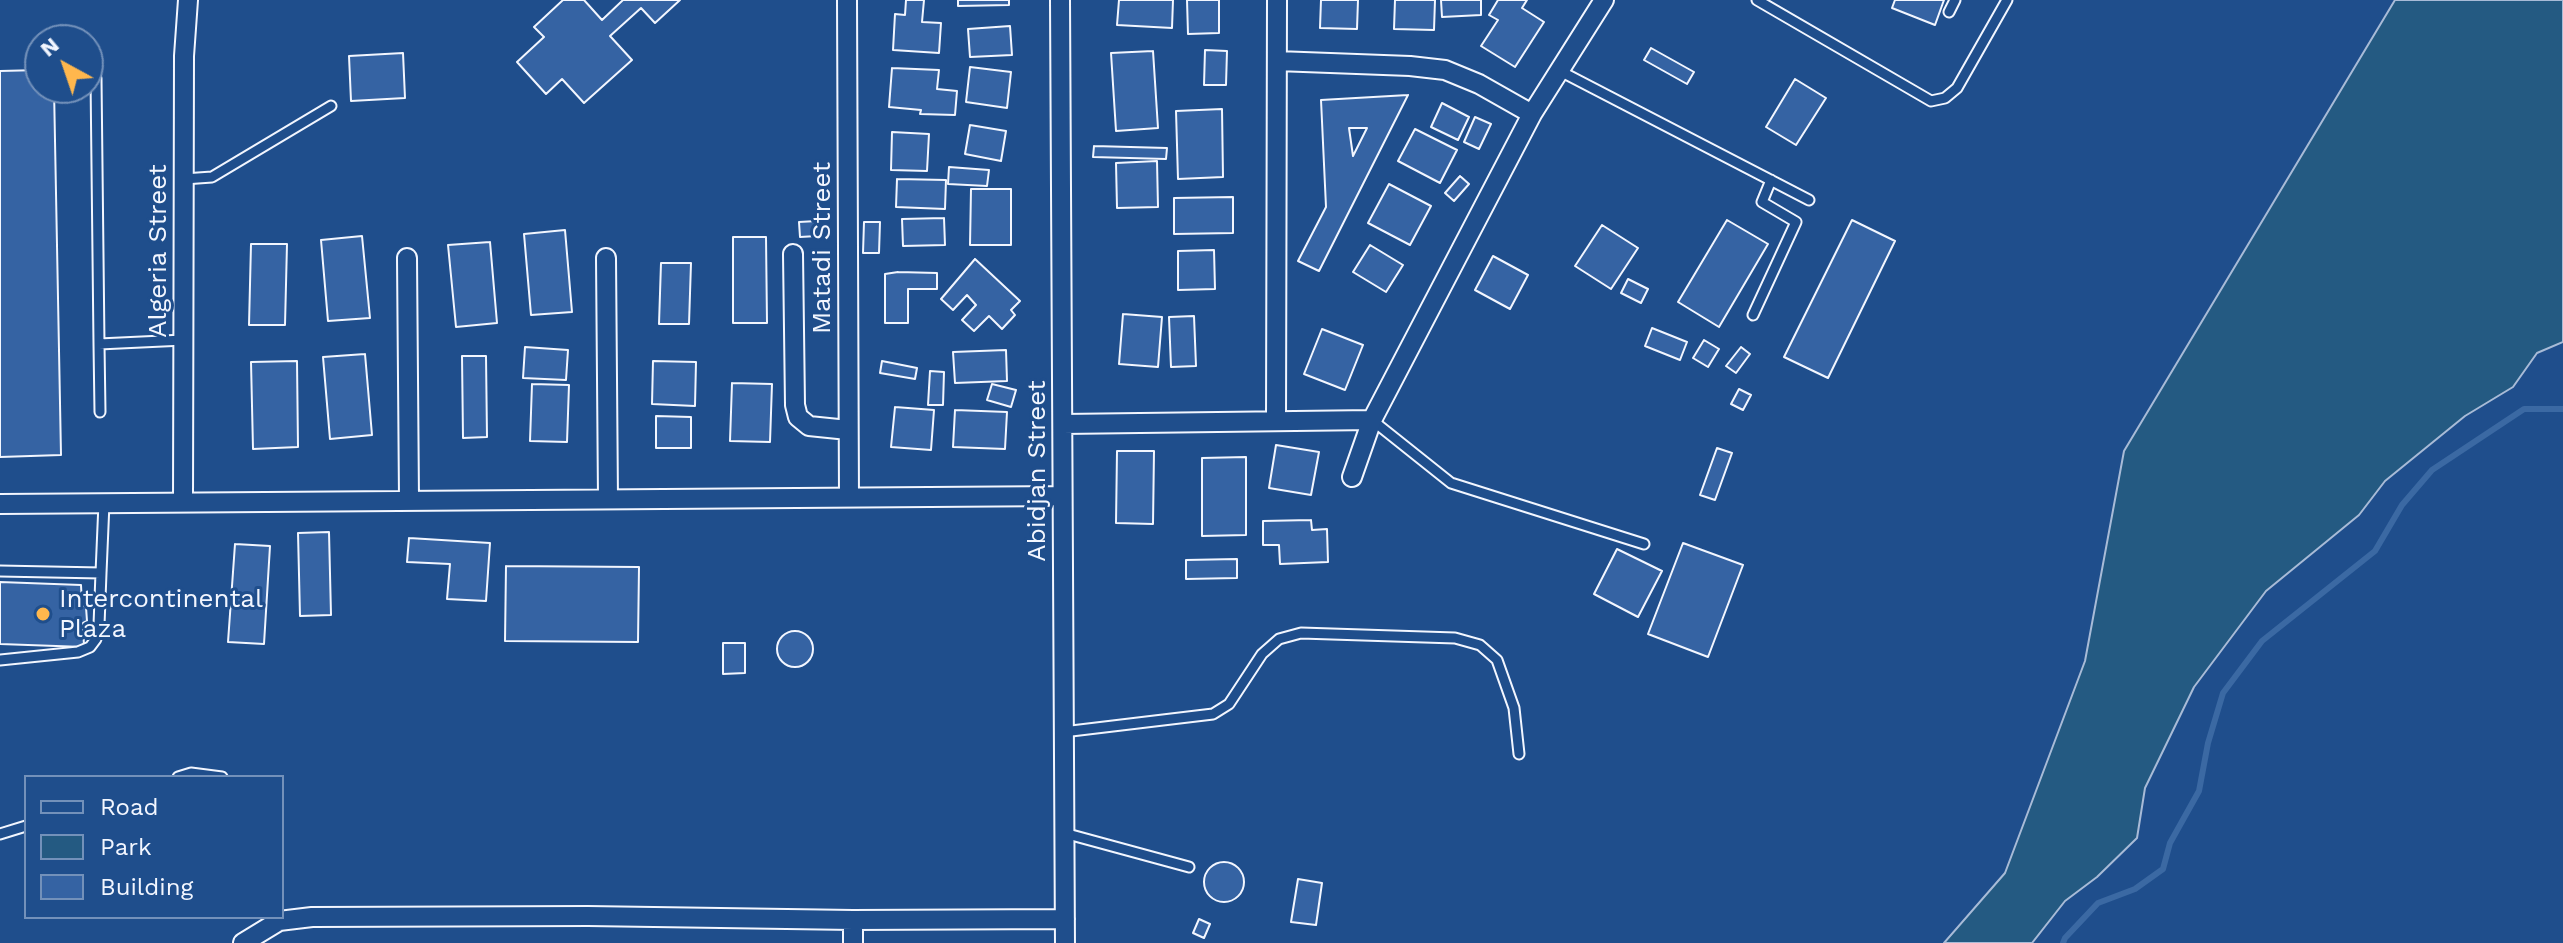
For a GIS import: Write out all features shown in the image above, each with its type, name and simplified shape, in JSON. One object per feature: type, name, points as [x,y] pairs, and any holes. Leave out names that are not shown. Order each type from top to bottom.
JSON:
[{"type":"street","name":"Algeria Street","points":[[183,502],[184,56],[188,0]]},
{"type":"street","name":"Matadi Street","points":[[847,0],[849,497]]},
{"type":"street","name":"Abidjan Street","points":[[1060,0],[1065,943]]},
{"type":"street","points":[[1276,421],[1277,0]]},
{"type":"street","points":[[1352,477],[1372,420],[1532,114],[1604,0]]},
{"type":"street","points":[[1277,61],[1445,70],[1479,84],[1532,114]]},
{"type":"street","points":[[793,254],[795,405],[798,417],[809,426],[848,430]]},
{"type":"street","points":[[407,258],[409,499]]},
{"type":"street","points":[[606,258],[608,499]]},
{"type":"street","points":[[1063,424],[1372,420]]},
{"type":"street","points":[[0,504],[1062,496]]},
{"type":"street","points":[[284,919],[572,916],[1065,919]]},
{"type":"street","points":[[243,943],[279,919]]},
{"type":"street","points":[[853,920],[853,943]]},
{"type":"lane","points":[[1757,0],[1931,101],[1945,98],[1957,88],[2007,0]]},
{"type":"lane","points":[[1949,12],[1955,0]]},
{"type":"lane","points":[[1560,71],[1809,200]]},
{"type":"lane","points":[[96,104],[100,412]]},
{"type":"lane","points":[[184,179],[212,177],[331,106]]},
{"type":"lane","points":[[1753,315],[1796,222],[1762,202],[1771,180]]},
{"type":"lane","points":[[99,344],[184,340]]},
{"type":"lane","points":[[1372,420],[1451,483],[1644,544]]},
{"type":"lane","points":[[0,660],[78,652],[90,647],[96,639],[104,503]]},
{"type":"lane","points":[[0,571],[101,573]]},
{"type":"lane","points":[[1063,732],[1213,714],[1229,704],[1262,654],[1279,639],[1301,633],[1455,638],[1480,645],[1497,660],[1514,708],[1519,754]]},
{"type":"lane","points":[[184,775],[206,775]]},
{"type":"lane","points":[[0,834],[24,827]]},
{"type":"lane","points":[[1064,833],[1189,867]]},
{"type":"green space","points":[[2395,0],[2563,0],[2563,342],[2537,353],[2513,387],[2465,416],[2385,481],[2359,515],[2266,591],[2194,687],[2145,788],[2137,838],[2097,877],[2065,901],[2032,943],[1944,943],[2005,873],[2085,661],[2124,451]]},
{"type":"building","points":[[563,0],[584,0],[602,20],[623,0],[680,0],[655,23],[641,8],[610,36],[632,60],[584,103],[562,79],[546,94],[517,62],[544,37],[534,27]]},
{"type":"building","points":[[906,0],[924,0],[922,22],[941,23],[939,53],[893,50],[895,14],[905,15]]},
{"type":"building","points":[[958,0],[1009,0],[1009,5],[958,6]]},
{"type":"building","points":[[1119,0],[1173,0],[1172,28],[1117,25]]},
{"type":"building","points":[[1187,0],[1219,0],[1219,33],[1188,34]]},
{"type":"building","points":[[1321,0],[1358,0],[1357,29],[1320,28]]},
{"type":"building","points":[[1395,0],[1435,0],[1434,30],[1394,29]]},
{"type":"building","points":[[1441,0],[1481,0],[1481,15],[1442,17]]},
{"type":"building","points":[[1498,0],[1527,0],[1522,8],[1544,22],[1515,67],[1481,46],[1498,20],[1489,15]]},
{"type":"building","points":[[1895,0],[1944,0],[1935,25],[1892,8]]},
{"type":"building","points":[[1010,26],[1012,55],[970,57],[968,29]]},
{"type":"building","points":[[1651,48],[1694,72],[1687,84],[1644,60]]},
{"type":"building","points":[[1205,50],[1227,51],[1226,85],[1204,85]]},
{"type":"building","points":[[1153,51],[1158,128],[1116,131],[1111,53]]},
{"type":"building","points":[[403,53],[405,98],[351,101],[349,56]]},
{"type":"building","points":[[970,67],[1011,72],[1007,108],[966,102]]},
{"type":"building","points":[[892,68],[939,70],[937,89],[957,91],[955,115],[920,114],[921,110],[889,107]]},
{"type":"building","points":[[24,70],[24,104],[54,104],[61,455],[0,457],[0,71]]},
{"type":"building","points":[[1795,79],[1826,98],[1796,145],[1766,127]]},
{"type":"building","points":[[1408,95],[1319,271],[1298,261],[1326,207],[1321,100]],"holes":[[[1349,128],[1367,128],[1353,156]]]},
{"type":"building","points":[[1442,103],[1469,117],[1458,140],[1431,127]]},
{"type":"building","points":[[1222,109],[1223,177],[1178,179],[1176,111]]},
{"type":"building","points":[[1475,117],[1491,124],[1479,149],[1464,142]]},
{"type":"building","points":[[970,125],[1006,131],[1001,161],[965,154]]},
{"type":"building","points":[[1415,129],[1457,150],[1440,183],[1398,161]]},
{"type":"building","points":[[892,132],[929,134],[927,171],[891,170]]},
{"type":"building","points":[[1094,146],[1167,148],[1166,159],[1093,157]]},
{"type":"building","points":[[1157,161],[1158,207],[1117,208],[1116,163]]},
{"type":"building","points":[[949,167],[989,170],[987,186],[948,184]]},
{"type":"building","points":[[1460,176],[1469,184],[1454,201],[1445,193]]},
{"type":"building","points":[[897,179],[946,180],[945,209],[896,207]]},
{"type":"building","points":[[1389,184],[1431,206],[1410,245],[1368,223]]},
{"type":"building","points":[[971,189],[1011,189],[1011,245],[970,245]]},
{"type":"building","points":[[1233,197],[1233,233],[1174,234],[1174,198]]},
{"type":"building","points":[[944,218],[945,245],[903,246],[902,219]]},
{"type":"building","points":[[1727,220],[1768,244],[1719,327],[1678,302]]},
{"type":"building","points":[[1852,220],[1895,241],[1828,378],[1784,357]]},
{"type":"building","points":[[817,221],[817,236],[800,237],[799,222]]},
{"type":"building","points":[[864,222],[880,222],[879,253],[863,253]]},
{"type":"building","points":[[1602,225],[1638,248],[1611,289],[1575,266]]},
{"type":"building","points":[[565,230],[572,312],[531,315],[524,234]]},
{"type":"building","points":[[362,236],[370,318],[328,321],[321,240]]},
{"type":"building","points":[[733,237],[766,237],[767,323],[733,323]]},
{"type":"building","points":[[490,242],[497,323],[456,327],[448,245]]},
{"type":"building","points":[[251,244],[287,244],[285,325],[249,325]]},
{"type":"building","points":[[1370,245],[1403,265],[1386,292],[1353,272]]},
{"type":"building","points":[[1214,250],[1215,289],[1178,290],[1178,251]]},
{"type":"building","points":[[1493,256],[1528,275],[1510,309],[1475,290]]},
{"type":"building","points":[[975,259],[1020,301],[1011,310],[1015,315],[1002,329],[989,316],[974,331],[962,320],[976,305],[967,295],[953,310],[941,299]]},
{"type":"building","points":[[661,263],[691,263],[689,324],[659,324]]},
{"type":"building","points":[[937,273],[937,289],[908,289],[908,323],[885,323],[885,274]]},
{"type":"building","points":[[1628,279],[1648,289],[1641,303],[1621,293]]},
{"type":"building","points":[[1123,314],[1162,317],[1158,367],[1119,364]]},
{"type":"building","points":[[1194,316],[1196,366],[1171,367],[1169,317]]},
{"type":"building","points":[[1652,328],[1687,342],[1680,360],[1645,346]]},
{"type":"building","points":[[1322,329],[1363,345],[1345,390],[1304,374]]},
{"type":"building","points":[[1704,340],[1719,349],[1708,367],[1693,358]]},
{"type":"building","points":[[525,347],[568,350],[566,380],[523,378]]},
{"type":"building","points":[[1741,347],[1750,354],[1736,373],[1726,366]]},
{"type":"building","points":[[1006,350],[1007,381],[955,383],[953,352]]},
{"type":"building","points":[[365,354],[372,435],[330,439],[323,357]]},
{"type":"building","points":[[462,356],[486,356],[487,437],[463,438]]},
{"type":"building","points":[[297,361],[298,447],[253,449],[251,362]]},
{"type":"building","points":[[653,361],[696,362],[695,406],[652,404]]},
{"type":"building","points":[[882,361],[917,368],[915,379],[880,373]]},
{"type":"building","points":[[930,371],[944,372],[943,405],[928,405]]},
{"type":"building","points":[[732,383],[772,384],[770,442],[730,441]]},
{"type":"building","points":[[532,384],[569,385],[567,442],[530,441]]},
{"type":"building","points":[[992,384],[1016,390],[1011,407],[987,400]]},
{"type":"building","points":[[1739,389],[1751,395],[1743,410],[1731,404]]},
{"type":"building","points":[[895,407],[934,410],[931,450],[891,447]]},
{"type":"building","points":[[955,410],[1007,412],[1005,449],[953,447]]},
{"type":"building","points":[[656,416],[691,417],[691,448],[656,448]]},
{"type":"building","points":[[1276,445],[1319,452],[1311,495],[1269,488]]},
{"type":"building","points":[[1717,448],[1732,453],[1715,500],[1700,495]]},
{"type":"building","points":[[1117,451],[1154,451],[1153,524],[1116,523]]},
{"type":"building","points":[[1246,457],[1246,535],[1202,536],[1202,458]]},
{"type":"building","points":[[1311,520],[1312,530],[1327,529],[1328,562],[1280,564],[1279,545],[1263,545],[1263,521]]},
{"type":"building","points":[[329,532],[331,615],[300,616],[298,533]]},
{"type":"building","points":[[409,538],[490,543],[486,601],[447,599],[450,564],[407,562]]},
{"type":"building","points":[[1683,543],[1743,565],[1708,657],[1648,634]]},
{"type":"building","points":[[235,544],[270,546],[264,644],[228,642]]},
{"type":"building","points":[[1617,549],[1662,571],[1638,617],[1594,594]]},
{"type":"building","points":[[1237,559],[1237,578],[1186,579],[1186,560]]},
{"type":"building","points":[[506,566],[639,567],[638,642],[505,641]]},
{"type":"building","name":"Intercontinental Plaza","points":[[0,582],[81,585],[87,621],[83,623],[84,647],[0,644]]},
{"type":"building","points":[[795,631],[808,636],[813,649],[808,662],[795,667],[782,662],[777,649],[782,636]]},
{"type":"building","points":[[723,643],[745,643],[745,673],[723,674]]},
{"type":"building","points":[[1224,862],[1238,868],[1244,882],[1238,896],[1224,902],[1210,896],[1204,882],[1210,868]]},
{"type":"building","points":[[1298,879],[1322,883],[1316,925],[1291,922]]},
{"type":"building","points":[[1199,919],[1210,924],[1204,938],[1193,933]]},
{"type":"waterway","points":[[2063,943],[2098,903],[2135,889],[2163,869],[2170,843],[2199,791],[2208,743],[2223,693],[2262,641],[2375,551],[2402,505],[2432,470],[2524,409],[2563,409]]},
{"type":"place","name":"Intercontinental Plaza","points":[[43,614]]}]
